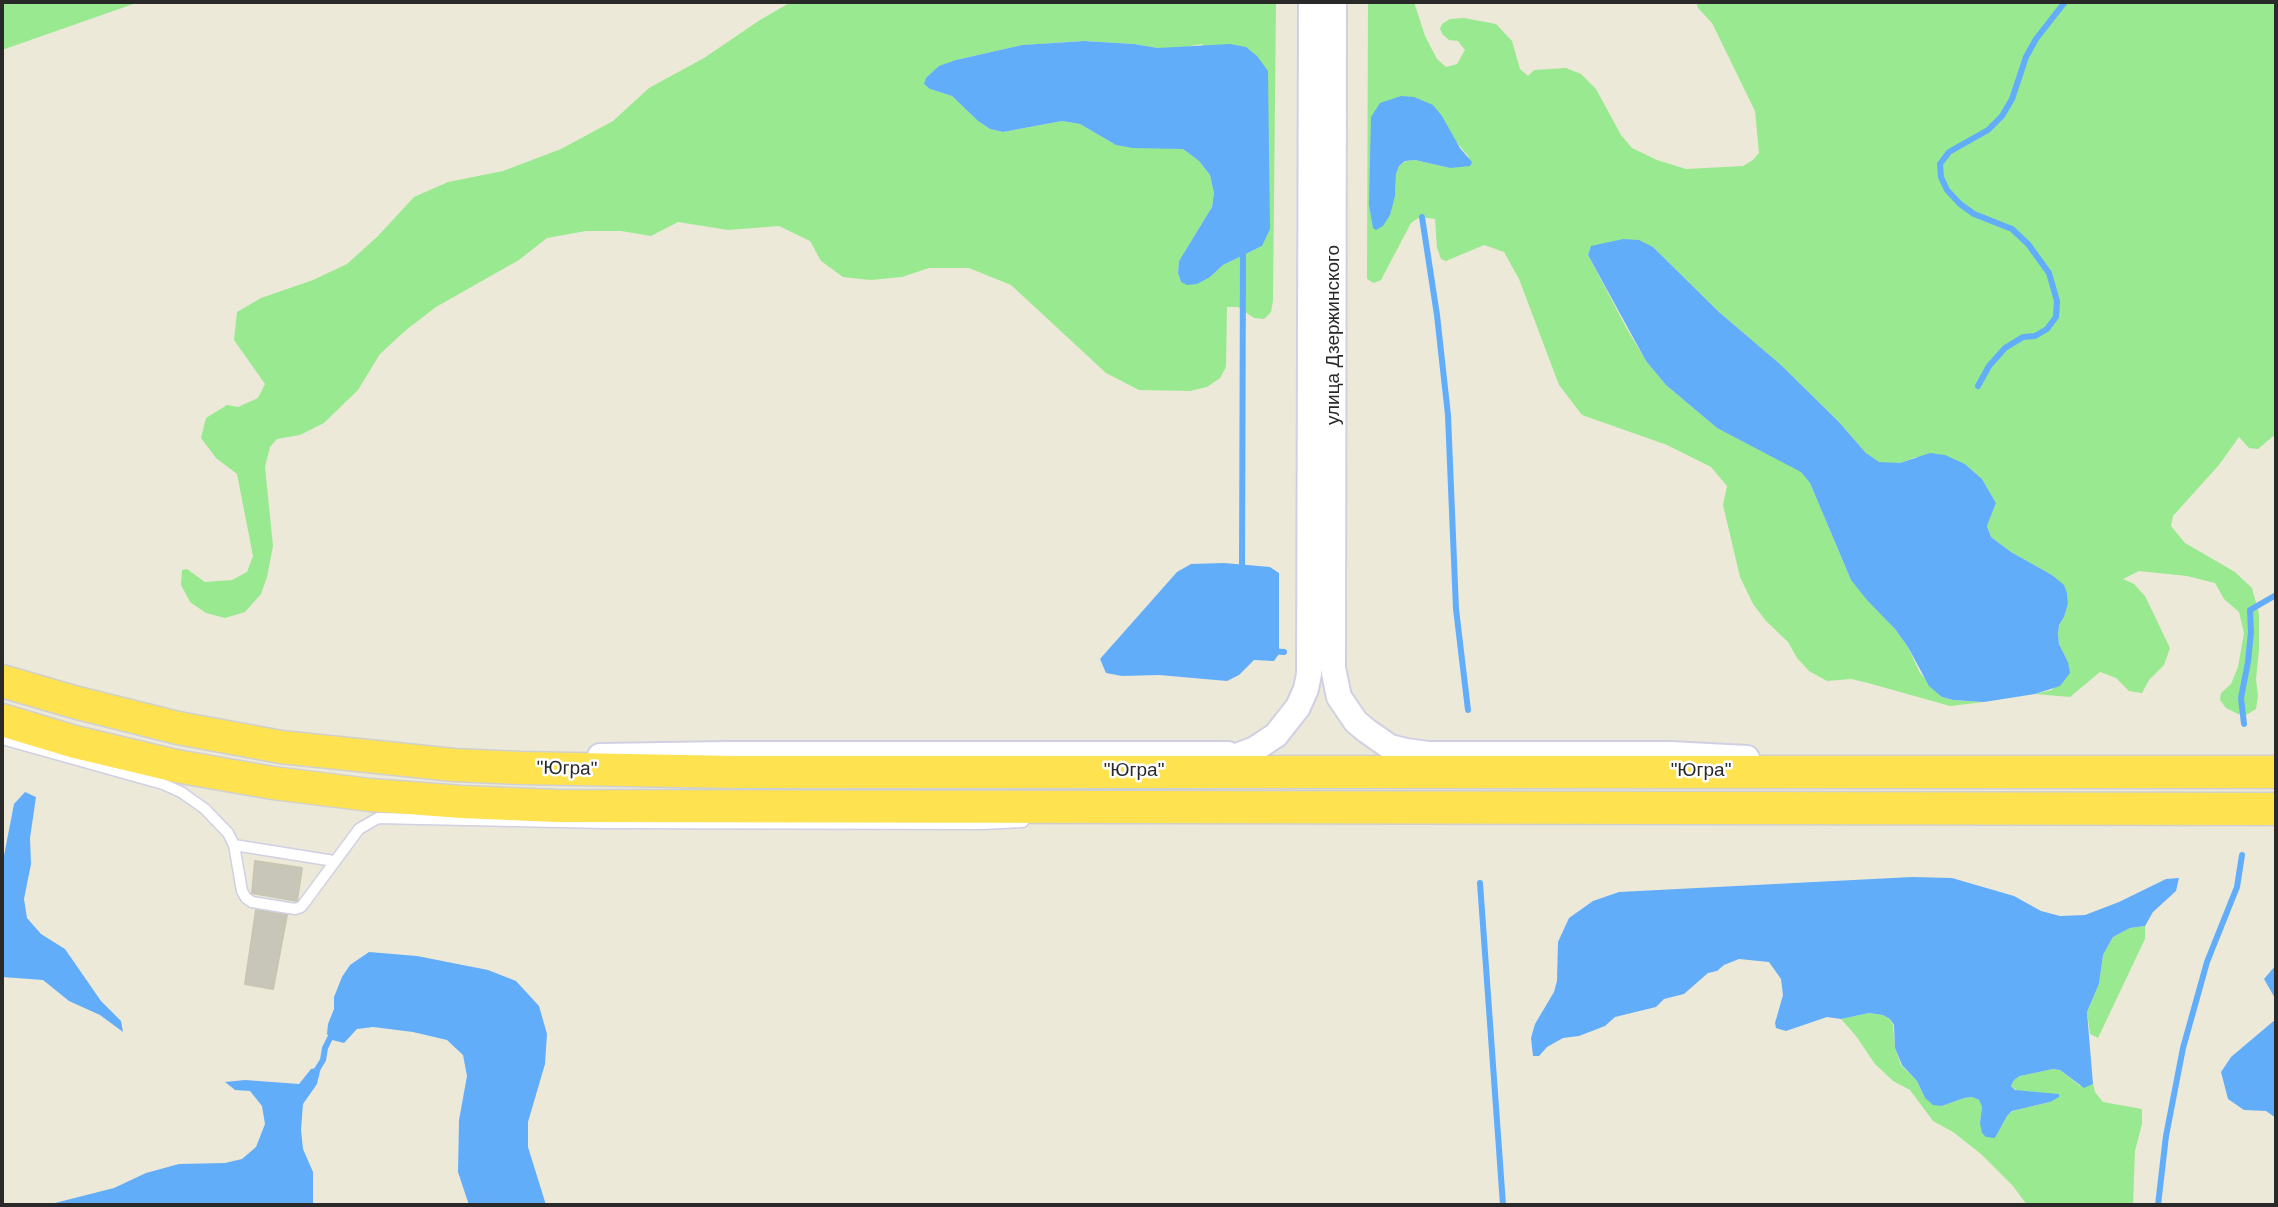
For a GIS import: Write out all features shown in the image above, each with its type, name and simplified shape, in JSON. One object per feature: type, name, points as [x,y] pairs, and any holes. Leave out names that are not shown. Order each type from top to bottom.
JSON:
[{"type":"highway","name":"\"Югра\"","points":[[2,681],[178,728],[281,747],[498,767],[734,772],[2276,772]]},
{"type":"highway","name":"\"Югра\"","points":[[2,720],[75,742],[176,766],[297,786],[370,795],[557,806],[2276,809]]},
{"type":"street","name":"улица Дзержинского","points":[[1198,770],[1246,753],[1276,735],[1294,714],[1306,689],[1311,2]]},
{"type":"street","name":"улица Дзержинского","points":[[1334,2],[1334,668],[1336,687],[1346,708],[1367,731],[1390,747]]},
{"type":"street","points":[[1390,747],[1446,771]]},
{"type":"street","points":[[1390,747],[1427,754],[1670,754],[1955,771]]},
{"type":"street","points":[[498,767],[639,754],[1246,753]]},
{"type":"lane","points":[[2,739],[163,784],[181,792],[220,822],[234,845],[242,891],[246,898],[262,904],[295,909],[301,907],[359,829],[369,821],[388,817],[483,822],[604,823],[982,824],[1030,821]]},
{"type":"lane","points":[[1082,818],[1230,806]]},
{"type":"lane","points":[[234,845],[334,861]]},
{"type":"green space","points":[[2,2],[139,2],[2,50]]},
{"type":"green space","points":[[791,2],[1276,2],[1271,312],[1264,319],[1254,318],[1238,307],[1227,307],[1226,367],[1220,378],[1207,387],[1190,391],[1139,390],[1106,373],[1011,285],[969,268],[929,268],[902,277],[870,280],[843,277],[821,261],[810,241],[779,226],[728,230],[678,222],[651,236],[621,231],[586,231],[547,238],[519,260],[436,307],[406,330],[380,354],[358,390],[324,423],[300,435],[277,439],[270,447],[265,467],[273,546],[261,594],[245,612],[225,618],[206,613],[190,602],[181,585],[182,570],[187,569],[205,582],[232,580],[247,572],[253,556],[237,474],[216,458],[201,438],[206,418],[227,405],[238,407],[258,398],[265,384],[234,340],[237,312],[261,298],[313,280],[347,264],[378,236],[414,197],[448,182],[503,171],[561,149],[613,121],[649,88],[704,58]],"holes":[[[1084,41],[1158,48],[1202,44],[1262,246],[1223,265],[1210,277],[1181,282],[1178,273],[1179,261],[1212,207],[1214,193],[1210,175],[1199,161],[1183,149],[1116,145],[1080,124],[1062,121],[1003,132],[990,129],[952,96],[930,89],[956,60],[1022,45]]]},
{"type":"green space","points":[[1368,2],[1414,2],[1425,36],[1437,59],[1446,67],[1457,64],[1465,50],[1458,41],[1449,40],[1443,35],[1440,29],[1442,24],[1450,19],[1464,18],[1496,24],[1512,41],[1520,69],[1528,76],[1534,70],[1566,68],[1581,74],[1596,89],[1621,135],[1632,148],[1657,160],[1686,169],[1743,166],[1759,153],[1755,111],[1712,23],[1696,2],[2276,2],[2276,434],[2258,449],[2249,448],[2239,437],[2219,465],[2173,516],[2171,526],[2185,543],[2235,572],[2252,588],[2259,614],[2256,709],[2246,715],[2238,714],[2226,708],[2220,700],[2221,693],[2231,684],[2238,667],[2244,633],[2239,612],[2224,599],[2215,583],[2187,576],[2139,571],[2123,579],[2134,584],[2145,596],[2170,648],[2164,665],[2149,680],[2142,693],[2129,691],[2116,678],[2100,672],[2070,697],[2035,694],[2052,690],[2068,662],[2059,644],[2058,634],[2068,604],[2067,593],[2052,575],[2011,552],[1991,537],[1987,526],[1996,503],[1982,479],[1965,464],[1916,457],[1900,463],[1879,463],[1866,453],[1838,421],[1780,364],[1719,312],[1653,247],[1623,239],[1591,247],[1588,255],[1627,329],[1646,361],[1666,385],[1717,428],[1801,471],[1810,483],[1851,580],[1895,629],[1908,647],[1920,673],[1942,697],[1984,702],[1950,706],[1851,679],[1827,681],[1809,671],[1788,642],[1753,604],[1740,577],[1723,505],[1727,486],[1711,467],[1667,445],[1582,415],[1559,385],[1519,279],[1504,252],[1484,245],[1446,261],[1441,259],[1437,248],[1435,219],[1420,217],[1411,223],[1381,280],[1374,283],[1367,279]],"holes":[[[1380,103],[1452,137],[1469,157],[1450,168],[1415,160],[1406,161],[1399,166],[1396,174],[1395,196]]]},
{"type":"green space","points":[[2145,926],[2145,939],[2098,1038],[2090,1034],[2087,1012],[2099,984],[2103,955],[2113,937],[2130,928]]},
{"type":"green space","points":[[1869,1013],[1890,1019],[1901,1065],[1917,1081],[1925,1098],[1942,1106],[1964,1098],[1979,1100],[1982,1107],[1980,1123],[1995,1138],[2007,1116],[2013,1111],[2050,1102],[2059,1094],[2020,1093],[2011,1086],[2014,1080],[2020,1076],[2053,1069],[2060,1070],[2080,1086],[2093,1084],[2095,1092],[2103,1102],[2142,1109],[2142,1124],[2135,1151],[2133,1205],[2027,1205],[2013,1186],[1981,1154],[1953,1132],[1933,1121],[1910,1090],[1893,1081],[1875,1064],[1841,1019]]},
{"type":"water","points":[[1084,41],[1158,48],[1230,44],[1246,47],[1257,56],[1268,71],[1270,229],[1262,246],[1223,265],[1197,284],[1187,285],[1181,282],[1178,273],[1179,261],[1212,207],[1214,193],[1210,175],[1199,161],[1183,149],[1116,145],[1080,124],[1062,121],[1003,132],[990,129],[952,96],[930,89],[924,84],[926,78],[939,66],[956,60],[1022,45]]},
{"type":"water","points":[[1401,96],[1414,97],[1433,105],[1472,162],[1470,166],[1450,168],[1415,160],[1405,161],[1396,174],[1395,196],[1390,215],[1383,226],[1376,230],[1373,228],[1369,205],[1371,117],[1380,103]]},
{"type":"water","points":[[1623,239],[1639,240],[1653,247],[1719,312],[1780,364],[1838,421],[1866,453],[1879,462],[1900,463],[1930,453],[1945,455],[1965,464],[1982,479],[1996,503],[1987,526],[1991,537],[2064,585],[2068,604],[2058,634],[2070,673],[2060,686],[2035,694],[1984,702],[1942,697],[1929,686],[1895,629],[1851,580],[1810,483],[1801,472],[1717,428],[1666,385],[1646,361],[1588,255],[1591,246]]},
{"type":"water","points":[[1224,563],[1270,567],[1279,573],[1279,654],[1274,661],[1254,660],[1239,675],[1227,681],[1106,673],[1100,659],[1177,572],[1191,564]]},
{"type":"water","points":[[25,792],[36,797],[30,838],[31,864],[24,899],[27,918],[41,934],[65,949],[101,1001],[121,1021],[123,1032],[100,1015],[69,1001],[43,980],[2,977],[2,866],[14,804]]},
{"type":"water","points":[[1912,877],[1952,878],[2014,896],[2041,911],[2060,916],[2085,915],[2166,879],[2179,878],[2176,891],[2153,912],[2145,926],[2130,928],[2113,937],[2103,955],[2099,984],[2087,1012],[2093,1084],[2084,1088],[2060,1070],[2053,1069],[2020,1076],[2011,1086],[2015,1090],[2059,1094],[2059,1097],[2050,1102],[2012,1111],[1995,1138],[1986,1137],[1982,1133],[1980,1123],[1982,1107],[1979,1100],[1964,1098],[1942,1106],[1933,1105],[1925,1098],[1917,1081],[1902,1065],[1895,1048],[1894,1025],[1890,1019],[1869,1013],[1841,1019],[1827,1017],[1786,1031],[1776,1028],[1783,995],[1781,979],[1769,962],[1739,959],[1708,973],[1684,994],[1664,999],[1656,1007],[1615,1017],[1605,1026],[1579,1036],[1563,1038],[1547,1047],[1539,1056],[1533,1056],[1531,1038],[1535,1024],[1554,992],[1557,981],[1558,942],[1569,918],[1593,901],[1619,892]]},
{"type":"water","points":[[369,952],[417,956],[488,970],[516,981],[539,1006],[547,1034],[545,1064],[528,1122],[528,1147],[546,1205],[469,1205],[458,1172],[459,1120],[467,1076],[463,1055],[447,1040],[373,1027],[357,1029],[344,1043],[332,1040],[327,1034],[334,1009],[334,997],[342,977],[350,965]]},
{"type":"water","points":[[2276,965],[2276,1000],[2264,979]]},
{"type":"water","points":[[2276,1019],[2276,1118],[2266,1111],[2244,1110],[2228,1099],[2221,1072],[2231,1057]]},
{"type":"water","points":[[321,1067],[317,1084],[303,1104],[301,1130],[303,1149],[313,1172],[313,1205],[47,1205],[114,1188],[146,1173],[179,1164],[225,1163],[242,1159],[256,1147],[265,1124],[262,1106],[250,1091],[235,1090],[225,1082],[245,1080],[299,1084],[311,1069]]},
{"type":"building","points":[[255,861],[302,868],[297,901],[252,893]]},
{"type":"building","points":[[256,910],[287,915],[273,989],[245,984]]},
{"type":"waterway","points":[[1978,386],[1989,366],[2005,348],[2023,337],[2035,336],[2047,329],[2056,317],[2057,301],[2049,273],[2028,244],[2012,229],[1974,214],[1960,204],[1947,190],[1941,177],[1940,164],[1949,152],[1988,130],[2002,116],[2012,99],[2026,57],[2036,39],[2065,2]]},
{"type":"waterway","points":[[1422,217],[1437,315],[1448,415],[1456,609],[1468,710]]},
{"type":"waterway","points":[[1242,572],[1243,255]]},
{"type":"waterway","points":[[2244,724],[2241,698],[2248,662],[2250,610],[2276,595]]},
{"type":"waterway","points":[[1271,651],[1284,652]]},
{"type":"waterway","points":[[2158,1205],[2166,1136],[2183,1048],[2207,962],[2237,887],[2242,855]]},
{"type":"waterway","points":[[1480,883],[1503,1205]]},
{"type":"waterway","points":[[315,1073],[333,1032]]}]
